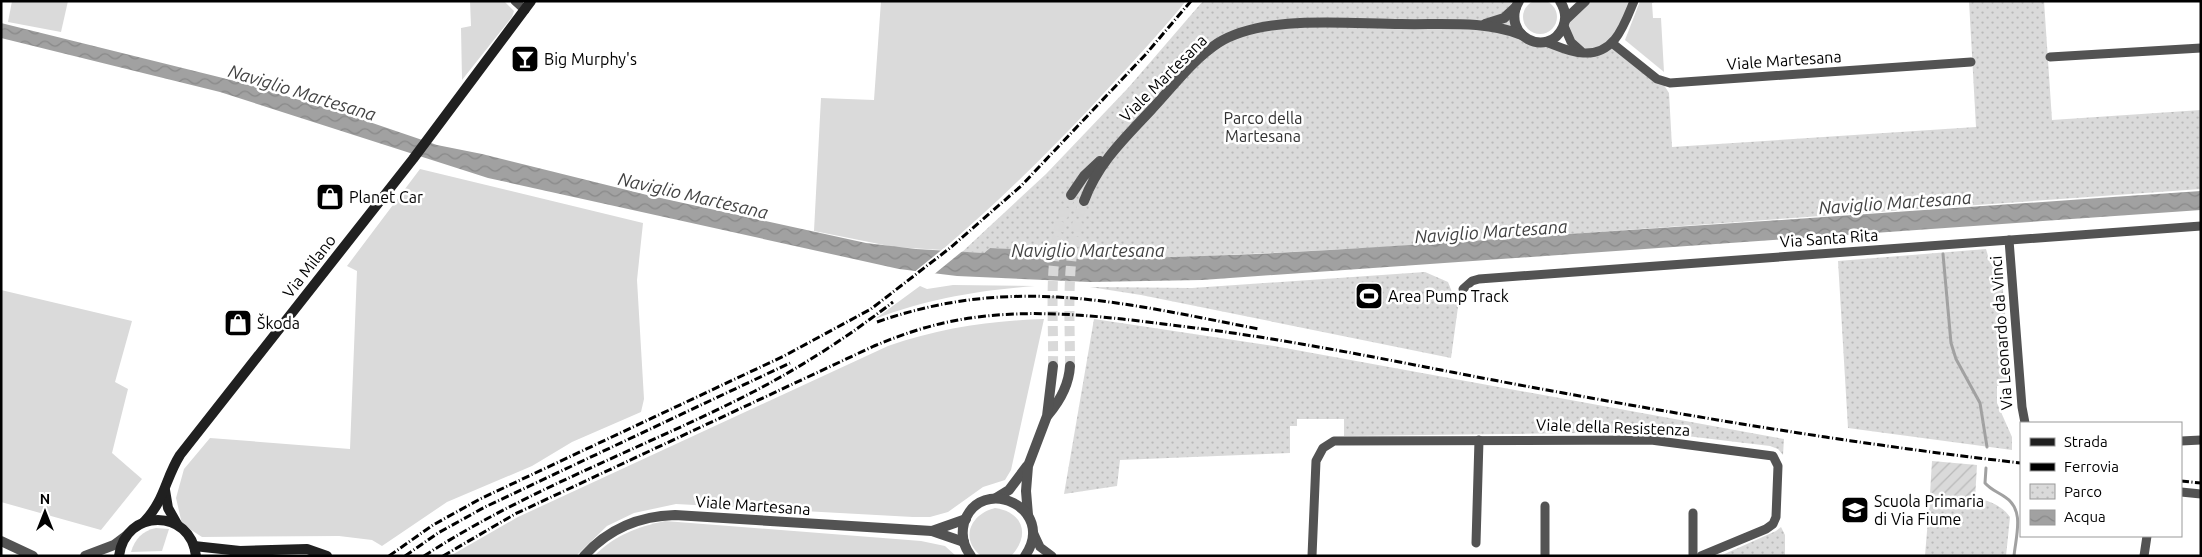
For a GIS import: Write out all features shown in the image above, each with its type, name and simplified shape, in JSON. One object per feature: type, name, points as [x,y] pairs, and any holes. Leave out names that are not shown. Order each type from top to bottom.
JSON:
[{"type":"main road","name":"Via Milano","points":[[126,536],[144,522],[154,511],[165,490],[171,470],[180,455],[413,159],[528,6]]},
{"type":"main road","points":[[165,490],[168,508],[179,526],[188,535],[195,551],[297,549],[316,551],[328,556]]},
{"type":"main road","points":[[144,522],[163,520],[179,526]]},
{"type":"main road","points":[[119,556],[126,536]]},
{"type":"street","points":[[515,1],[528,6]]},
{"type":"street","points":[[1560,1],[1565,10],[1565,22],[1571,42],[1585,53]]},
{"type":"street","points":[[1546,42],[1557,36],[1565,22],[1585,1]]},
{"type":"street","points":[[1546,42],[1585,53],[1612,44],[1621,33],[1634,1]]},
{"type":"street","points":[[1518,3],[1515,24],[1522,35]]},
{"type":"street","name":"Viale Martesana","points":[[1481,25],[1504,18],[1518,3]]},
{"type":"street","name":"Viale Martesana","points":[[1071,195],[1084,176],[1111,153],[1204,54],[1223,40],[1249,29],[1303,24],[1481,25],[1511,31],[1533,41],[1546,42]]},
{"type":"street","name":"Viale Martesana","points":[[1612,44],[1657,79],[1670,83],[1971,62]]},
{"type":"street","points":[[2050,57],[2201,48]]},
{"type":"street","name":"Viale Martesana","points":[[1084,201],[1094,178],[1111,153]]},
{"type":"street","name":"Via Santa Rita","points":[[1463,289],[1477,279],[2201,226]]},
{"type":"street","name":"Via Leonardo da Vinci","points":[[2009,240],[2022,407],[2025,422]]},
{"type":"street","points":[[1052,556],[1040,547],[1033,532],[1028,515],[1026,491],[1028,466],[1047,416],[1053,366]]},
{"type":"street","points":[[1047,416],[1055,406],[1064,388],[1070,366]]},
{"type":"street","points":[[1476,543],[1479,440]]},
{"type":"street","name":"Viale della Resistenza","points":[[1312,556],[1315,465],[1320,451],[1334,441],[1651,440],[1773,456],[1778,466],[1776,518],[1773,524],[1766,529],[1701,556]]},
{"type":"street","points":[[2182,441],[2201,440]]},
{"type":"street","points":[[971,556],[964,542],[963,531],[966,518],[982,502],[996,498],[1009,490],[1028,466]]},
{"type":"street","points":[[2182,492],[2201,494]]},
{"type":"street","points":[[996,498],[1015,503],[1028,515]]},
{"type":"street","points":[[1545,506],[1545,556]]},
{"type":"street","points":[[1693,513],[1693,556]]},
{"type":"street","name":"Viale Martesana","points":[[584,556],[604,537],[619,528],[637,520],[675,514],[932,531],[964,542]]},
{"type":"street","name":"Viale Martesana","points":[[932,531],[966,518]]},
{"type":"street","points":[[1025,556],[1031,545],[1033,532]]},
{"type":"street","points":[[85,556],[114,545],[126,536]]},
{"type":"street","points":[[2144,556],[2147,537]]},
{"type":"street","points":[[1,541],[33,556]]},
{"type":"green space","points":[[1540,0],[1547,1],[1552,5],[1556,10],[1556,24],[1552,29],[1547,33],[1540,34],[1533,33],[1528,29],[1524,24],[1523,17],[1524,10],[1528,5],[1533,1]]},
{"type":"green space","points":[[12,1],[68,1],[61,32],[8,22]]},
{"type":"green space","points":[[470,1],[504,1],[514,11],[512,17],[462,80],[461,28],[471,26]]},
{"type":"green space","points":[[881,1],[1186,1],[1140,54],[1056,144],[942,250],[894,247],[814,231],[821,98],[874,100]]},
{"type":"green space","name":"Parco della Martesana","points":[[1203,1],[1518,1],[1522,37],[1586,54],[1611,43],[1662,82],[1669,93],[1672,147],[1976,127],[1969,1],[2044,1],[2052,120],[2201,110],[2201,189],[1386,247],[1152,259],[1047,258],[1047,251],[990,248],[984,253],[962,252],[1046,174],[1128,88]]},
{"type":"green space","points":[[1585,1],[1634,1],[1621,31],[1602,49],[1578,49],[1565,23]]},
{"type":"green space","points":[[1640,1],[1657,1],[1652,3],[1653,18],[1661,18],[1664,72],[1625,40]]},
{"type":"green space","points":[[420,169],[643,223],[637,280],[644,399],[641,412],[572,442],[532,466],[447,502],[382,546],[372,540],[339,536],[202,537],[182,524],[176,498],[184,469],[210,438],[350,449],[357,271],[347,266]]},
{"type":"green space","points":[[1986,249],[1990,263],[2001,268],[2011,380],[1997,386],[1997,403],[2012,437],[2012,450],[1848,428],[1838,261]]},
{"type":"green space","points":[[1425,272],[1448,282],[1458,307],[1451,358],[1141,295],[1090,287],[1192,288]]},
{"type":"green space","points":[[953,285],[1035,286],[954,296],[875,319],[920,286],[927,289]]},
{"type":"green space","points":[[1,290],[132,321],[115,382],[128,389],[112,453],[142,479],[101,530],[1,502]]},
{"type":"green space","points":[[1044,319],[1011,470],[1005,480],[983,487],[948,512],[930,517],[913,517],[676,504],[634,513],[607,526],[576,556],[450,556],[518,517],[888,346],[927,334],[965,326]]},
{"type":"green space","points":[[1094,319],[1274,346],[1784,439],[1783,455],[1778,449],[1770,446],[1653,432],[1344,436],[1344,419],[1297,419],[1297,426],[1290,426],[1290,453],[1120,460],[1117,486],[1064,494]]},
{"type":"green space","points":[[1932,461],[1977,465],[1975,499],[1930,494]]},
{"type":"green space","points":[[1930,494],[1962,496],[1984,500],[2003,509],[2010,517],[2006,556],[1925,556]]},
{"type":"green space","points":[[995,508],[1012,514],[1018,519],[1021,526],[1021,540],[1011,556],[981,556],[974,549],[971,542],[969,534],[974,521],[987,511]]},
{"type":"green space","points":[[665,521],[921,541],[945,546],[956,556],[594,556],[618,537],[645,526]]},
{"type":"green space","points":[[1781,527],[1785,535],[1785,556],[1720,556],[1776,531]]},
{"type":"green space","points":[[156,528],[169,529],[162,551],[131,552],[140,536]]},
{"type":"water","points":[[1,23],[239,82],[343,113],[437,145],[482,154],[647,195],[866,243],[916,249],[984,253],[990,248],[1031,250],[1031,258],[1228,255],[1423,244],[2201,191],[2201,210],[1202,280],[1090,282],[957,276],[899,269],[488,178],[220,92],[1,38]]},
{"type":"pier","points":[[944,248],[965,249],[932,276],[913,273]]},
{"type":"waterway","points":[[1943,254],[1951,343],[1956,359],[1980,403],[1987,447]]},
{"type":"waterway","points":[[1986,468],[1985,483],[2011,502],[2015,509],[2018,524],[2014,556]]},
{"type":"tunnel","points":[[1053,366],[1053,279],[1055,257],[1063,215],[1071,195]]},
{"type":"tunnel","points":[[1070,366],[1069,303],[1071,262],[1078,221],[1084,201]]},
{"type":"railway","points":[[389,556],[433,525],[480,499],[784,356],[871,309],[950,248],[1021,186],[1146,54],[1191,1]]},
{"type":"railway","points":[[877,322],[927,307],[975,299],[1022,296],[1114,303],[1259,329]]},
{"type":"railway","points":[[424,556],[463,532],[545,489],[712,412],[772,382],[860,327],[893,302]]},
{"type":"railway","points":[[443,556],[515,514],[874,346],[924,328],[992,315],[1060,314],[1094,316],[1240,334],[1724,421],[1843,440],[2020,463]]},
{"type":"railway","points":[[405,556],[438,533],[485,507],[790,363]]},
{"type":"railway","points":[[2182,481],[2201,483]]},
{"type":"place","name":"Big Murphy's","points":[[525,59]]},
{"type":"place","name":"Planet Car","points":[[330,197]]},
{"type":"place","name":"Area Pump Track","points":[[1369,296]]},
{"type":"place","name":"Škoda","points":[[238,323]]},
{"type":"place","name":"Scuola Primaria di Via Fiume","points":[[1855,510]]},
{"type":"water label","name":"Naviglio Martesana","points":[[302,93]]},
{"type":"water label","name":"Naviglio Martesana","points":[[693,196]]},
{"type":"water label","name":"Naviglio Martesana","points":[[1895,203]]},
{"type":"water label","name":"Naviglio Martesana","points":[[1491,232]]},
{"type":"water label","name":"Naviglio Martesana","points":[[1088,251]]}]
